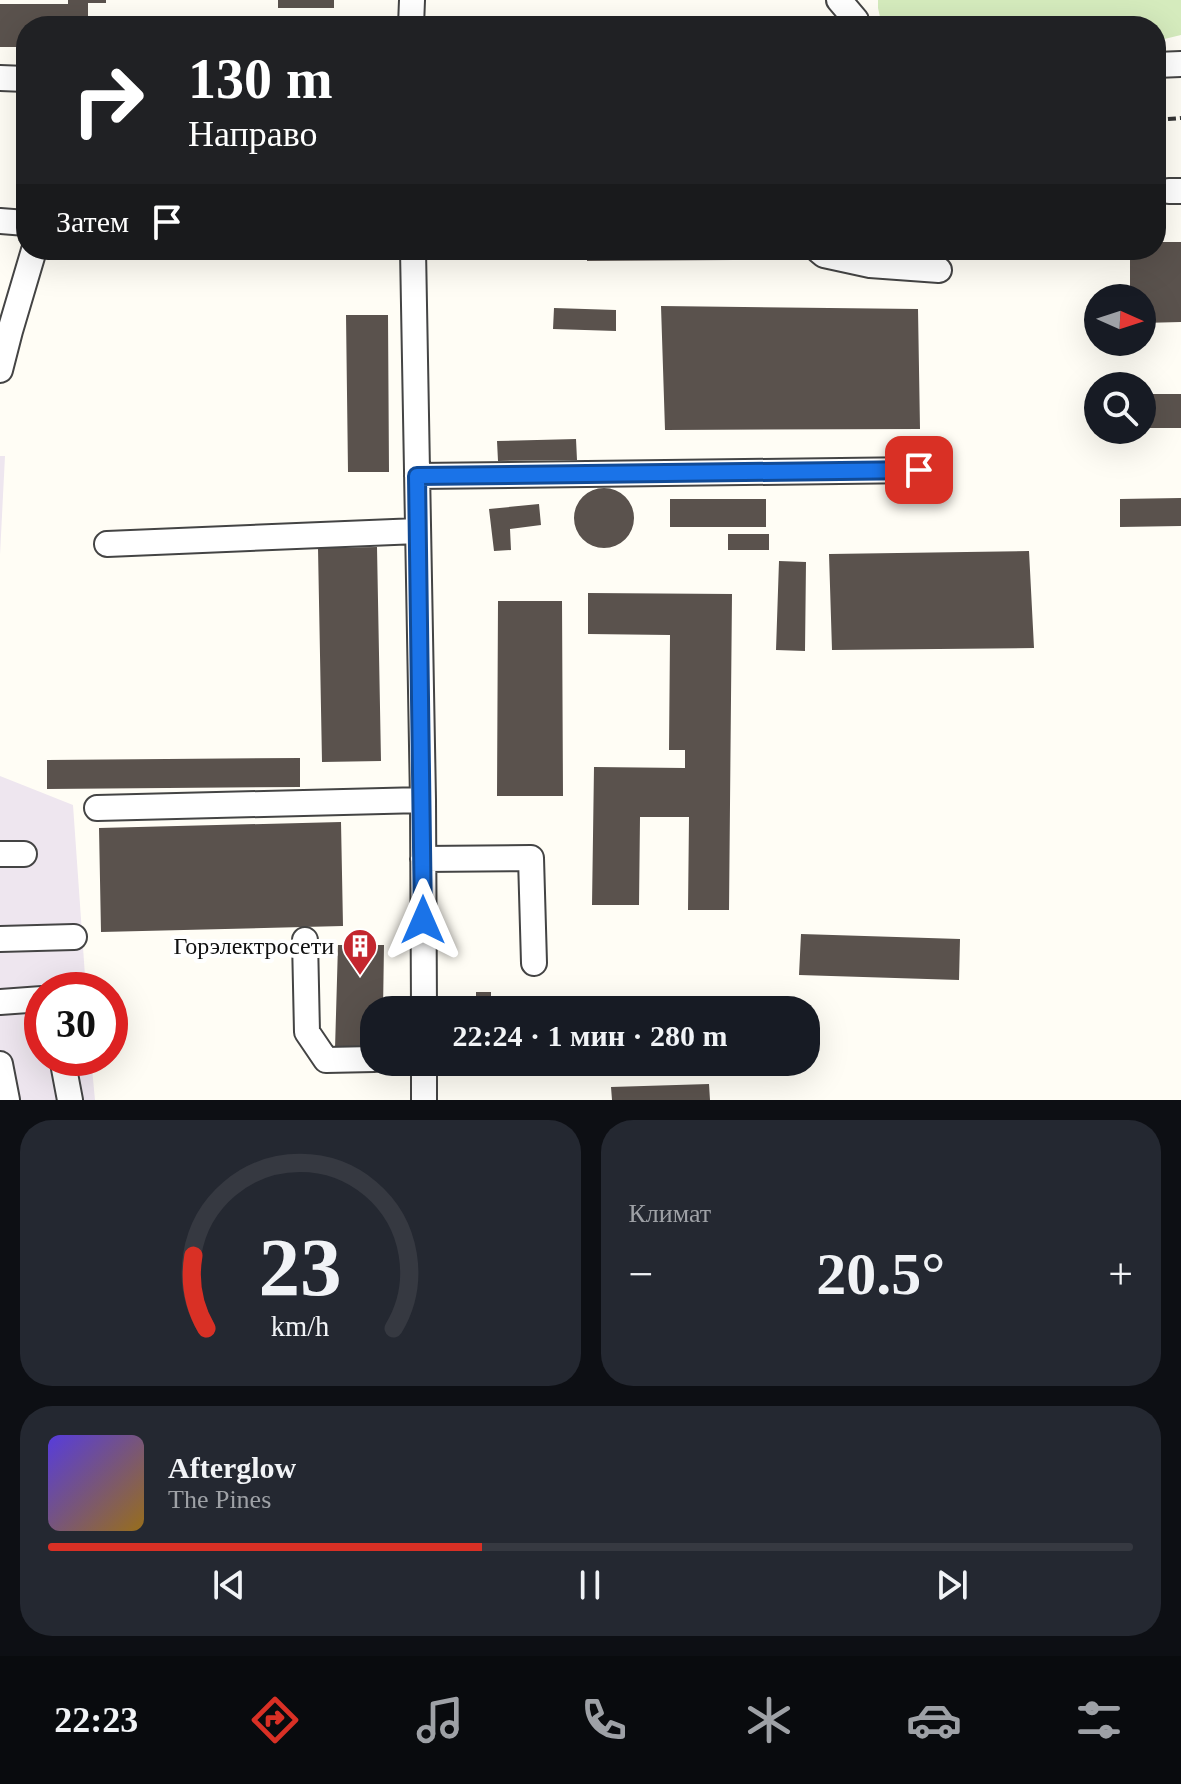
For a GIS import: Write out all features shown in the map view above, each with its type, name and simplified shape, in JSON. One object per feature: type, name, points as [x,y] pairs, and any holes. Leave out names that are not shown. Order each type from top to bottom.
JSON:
[{"type":"street","points":[[0,370],[5,331],[30,260]]},
{"type":"street","points":[[413,260],[424,996]]},
{"type":"street","points":[[847,260],[870,265],[939,270]]},
{"type":"street","points":[[417,476],[919,470]]},
{"type":"street","points":[[107,544],[418,531]]},
{"type":"street","points":[[97,808],[423,800]]},
{"type":"street","points":[[423,859],[531,858],[534,963]]},
{"type":"street","points":[[0,939],[74,937]]},
{"type":"street","points":[[305,940],[307,1032],[326,1060],[360,1059]]},
{"type":"street","points":[[0,1002],[24,1000]]},
{"type":"street","points":[[0,1064],[7,1100]]},
{"type":"street","points":[[65,1076],[70,1100]]},
{"type":"street","points":[[424,1076],[424,1100]]},
{"type":"shaded area","points":[[0,456],[5,456],[0,555]]},
{"type":"shaded area","points":[[0,776],[73,805],[85,972],[24,972],[24,1076],[93,1076],[95,1100],[0,1100]]},
{"type":"green space","points":[[878,0],[1181,0],[1181,35],[1166,39],[1166,16],[880,16]]},
{"type":"building","points":[[68,0],[106,0],[106,3],[88,3],[88,16],[16,16],[16,47],[0,47],[0,4],[68,4]]},
{"type":"building","points":[[278,0],[334,0],[334,8],[278,8]]},
{"type":"building","points":[[1166,242],[1181,242],[1181,322],[1156,323],[1156,284],[1130,284],[1130,260],[1166,260]]},
{"type":"building","points":[[587,260],[733,260],[587,261]]},
{"type":"building","points":[[661,306],[918,309],[920,429],[665,430]]},
{"type":"building","points":[[554,308],[616,310],[616,331],[553,329]]},
{"type":"building","points":[[346,315],[388,315],[389,472],[348,472]]},
{"type":"building","points":[[1156,394],[1181,394],[1181,428],[1156,428]]},
{"type":"building","points":[[576,439],[577,460],[498,461],[497,441]]},
{"type":"building","points":[[604,488],[616,490],[625,497],[632,506],[632,530],[625,539],[616,546],[604,548],[592,546],[583,539],[576,530],[574,518],[576,506],[583,497],[592,490]]},
{"type":"building","points":[[1181,498],[1181,526],[1120,527],[1120,499]]},
{"type":"building","points":[[670,499],[766,499],[766,527],[670,527]]},
{"type":"building","points":[[539,504],[541,525],[510,529],[511,550],[494,551],[489,509]]},
{"type":"building","points":[[728,534],[769,534],[769,550],[728,550]]},
{"type":"building","points":[[377,547],[381,761],[322,762],[318,548]]},
{"type":"building","points":[[1029,551],[1034,648],[832,650],[829,554]]},
{"type":"building","points":[[779,561],[806,562],[805,651],[776,650]]},
{"type":"building","points":[[588,593],[732,594],[729,910],[688,910],[689,817],[640,817],[639,905],[592,905],[594,767],[685,768],[685,750],[669,750],[670,635],[588,634]]},
{"type":"building","points":[[498,601],[562,601],[563,796],[497,796]]},
{"type":"building","points":[[300,758],[300,787],[47,789],[47,760]]},
{"type":"building","points":[[341,822],[343,926],[101,932],[99,828]]},
{"type":"building","points":[[801,934],[960,939],[959,980],[799,975]]},
{"type":"building","name":"Горэлектросети","points":[[338,945],[384,945],[383,996],[360,996],[360,1049],[335,1049]]},
{"type":"building","points":[[476,992],[491,992],[491,996],[476,996]]},
{"type":"building","points":[[709,1084],[710,1100],[612,1100],[611,1087]]},
{"type":"place","name":"Горэлектросети","points":[[360,977]]},
{"type":"route","points":[[423,920],[417,476],[919,470]]}]
